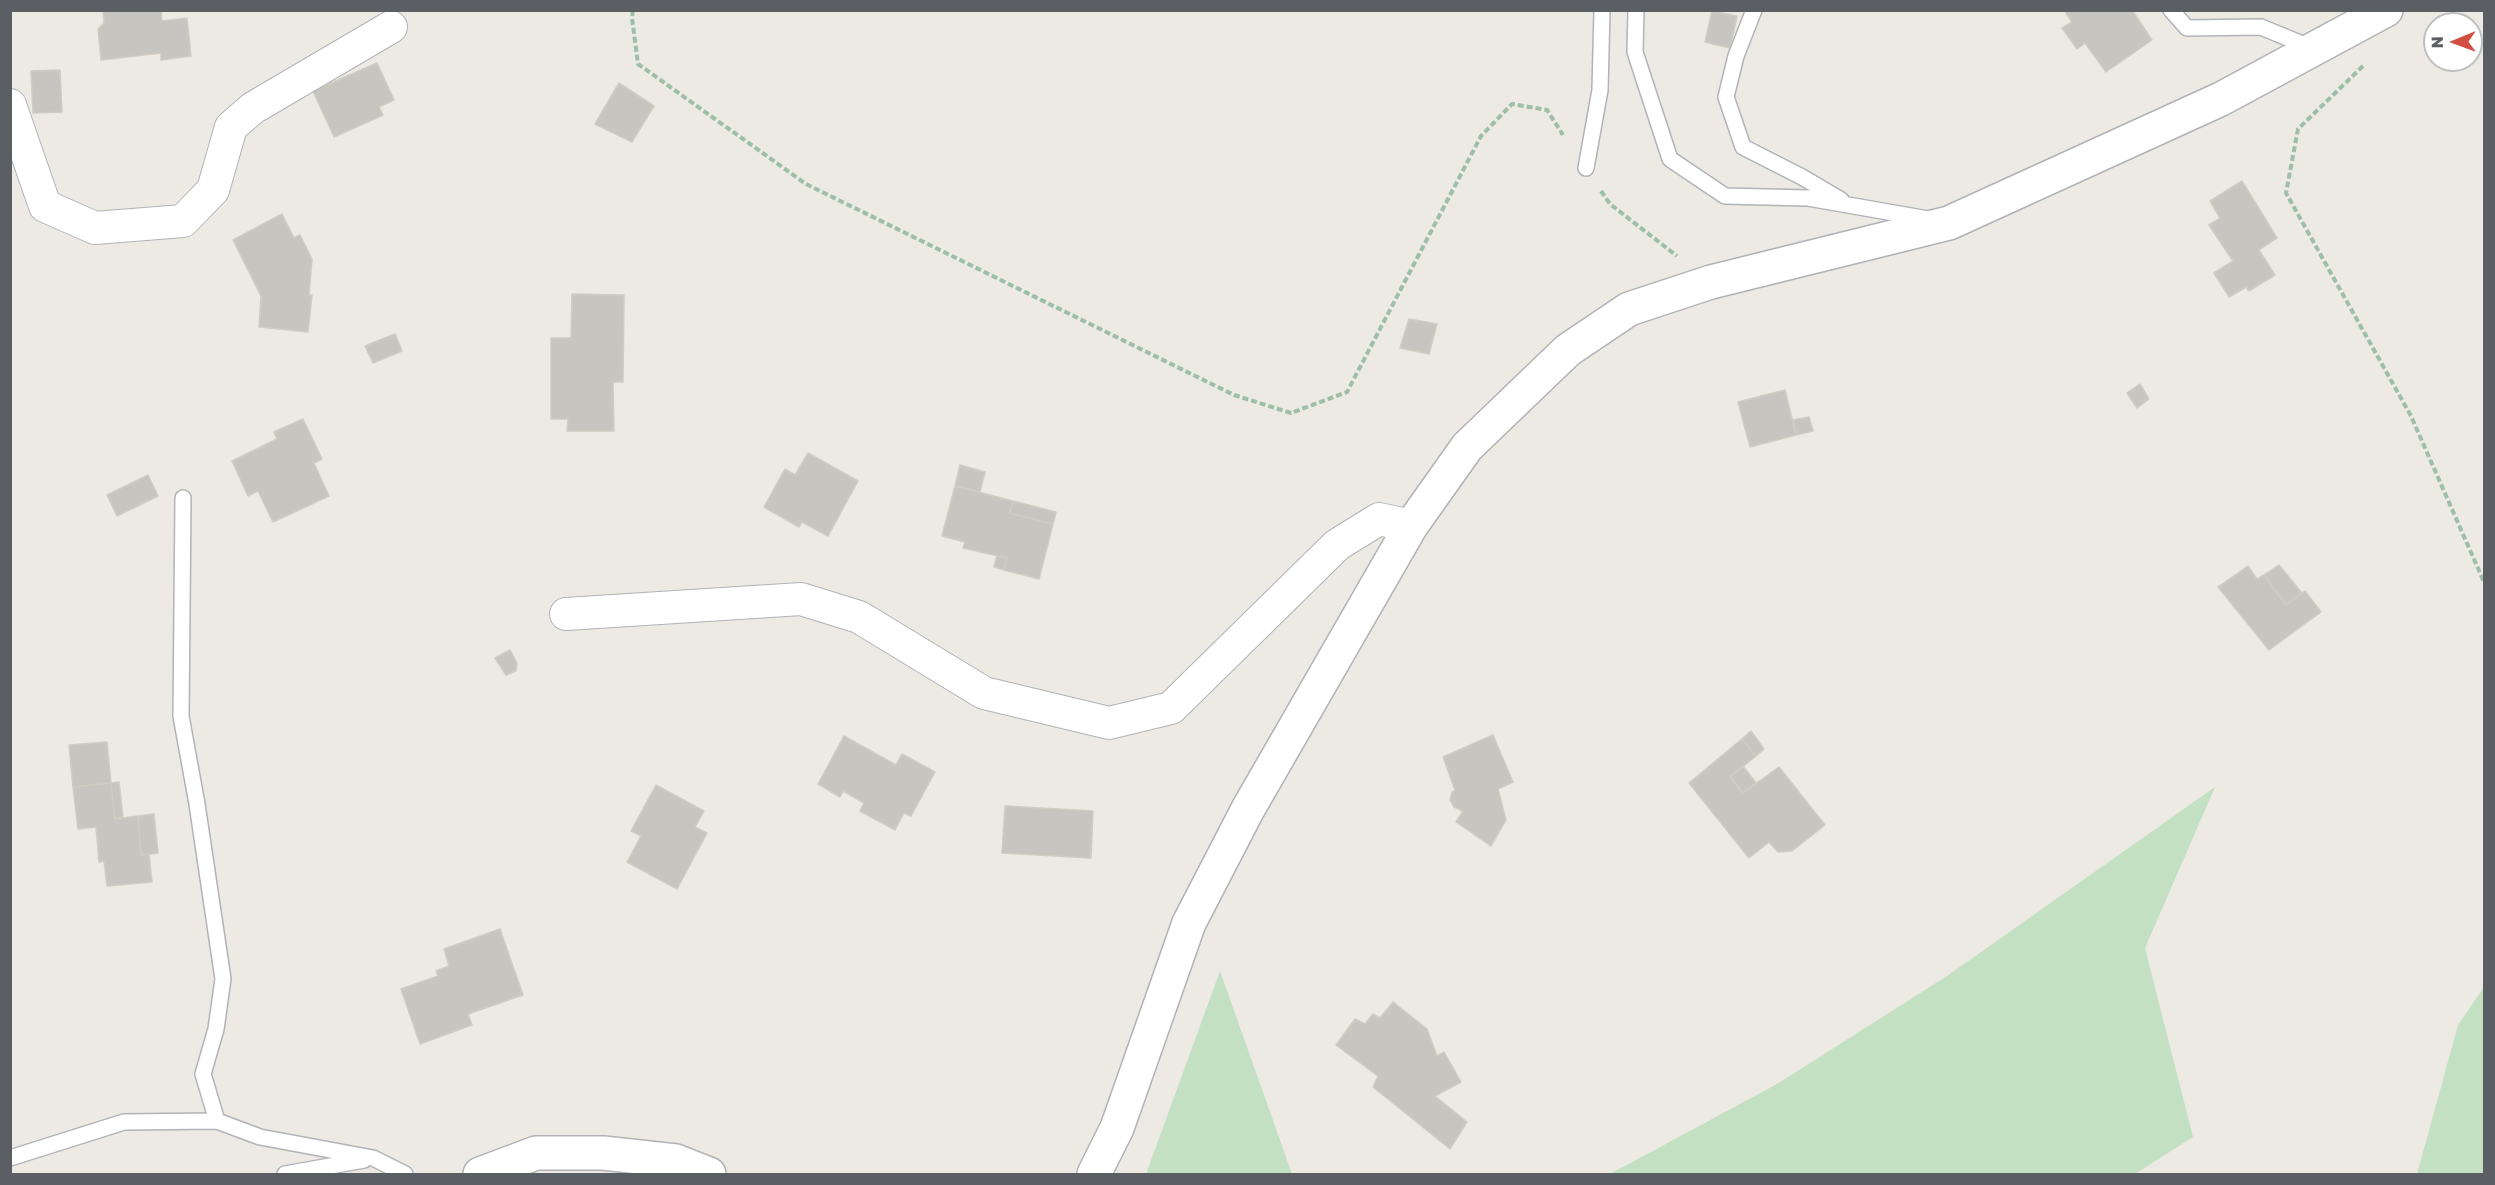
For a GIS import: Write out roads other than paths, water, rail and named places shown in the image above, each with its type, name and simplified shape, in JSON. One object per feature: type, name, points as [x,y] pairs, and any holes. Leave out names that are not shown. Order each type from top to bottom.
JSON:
[{"type":"street","points":[[1094,1174],[1117,1128],[1189,923],[1248,809],[1411,526],[1467,447],[1568,350],[1629,309],[1711,282],[1949,223],[2221,99],[2381,14]]},
{"type":"street","points":[[10,105],[45,206],[95,228],[183,221],[213,190],[231,127],[253,108],[391,27]]},
{"type":"street","points":[[566,614],[801,599],[859,617],[984,693],[1109,723],[1171,708],[1337,545],[1379,519],[1411,526]]},
{"type":"street","points":[[480,1174],[536,1153],[603,1153],[676,1161],[709,1174]]},
{"type":"lane","points":[[1586,168],[1600,90],[1602,10]]},
{"type":"lane","points":[[1636,10],[1635,52],[1670,159],[1725,196],[1808,198],[1949,223]]},
{"type":"lane","points":[[2171,10],[2187,28],[2261,27],[2315,50]]},
{"type":"lane","points":[[1755,12],[1736,56],[1726,97],[1743,147],[1802,177],[1846,203]]},
{"type":"lane","points":[[183,498],[181,716],[197,804],[223,979],[216,1029],[203,1074],[217,1120]]},
{"type":"lane","points":[[10,1158],[124,1122],[217,1120],[260,1137],[373,1158],[405,1174]]},
{"type":"lane","points":[[285,1174],[373,1158]]}]
